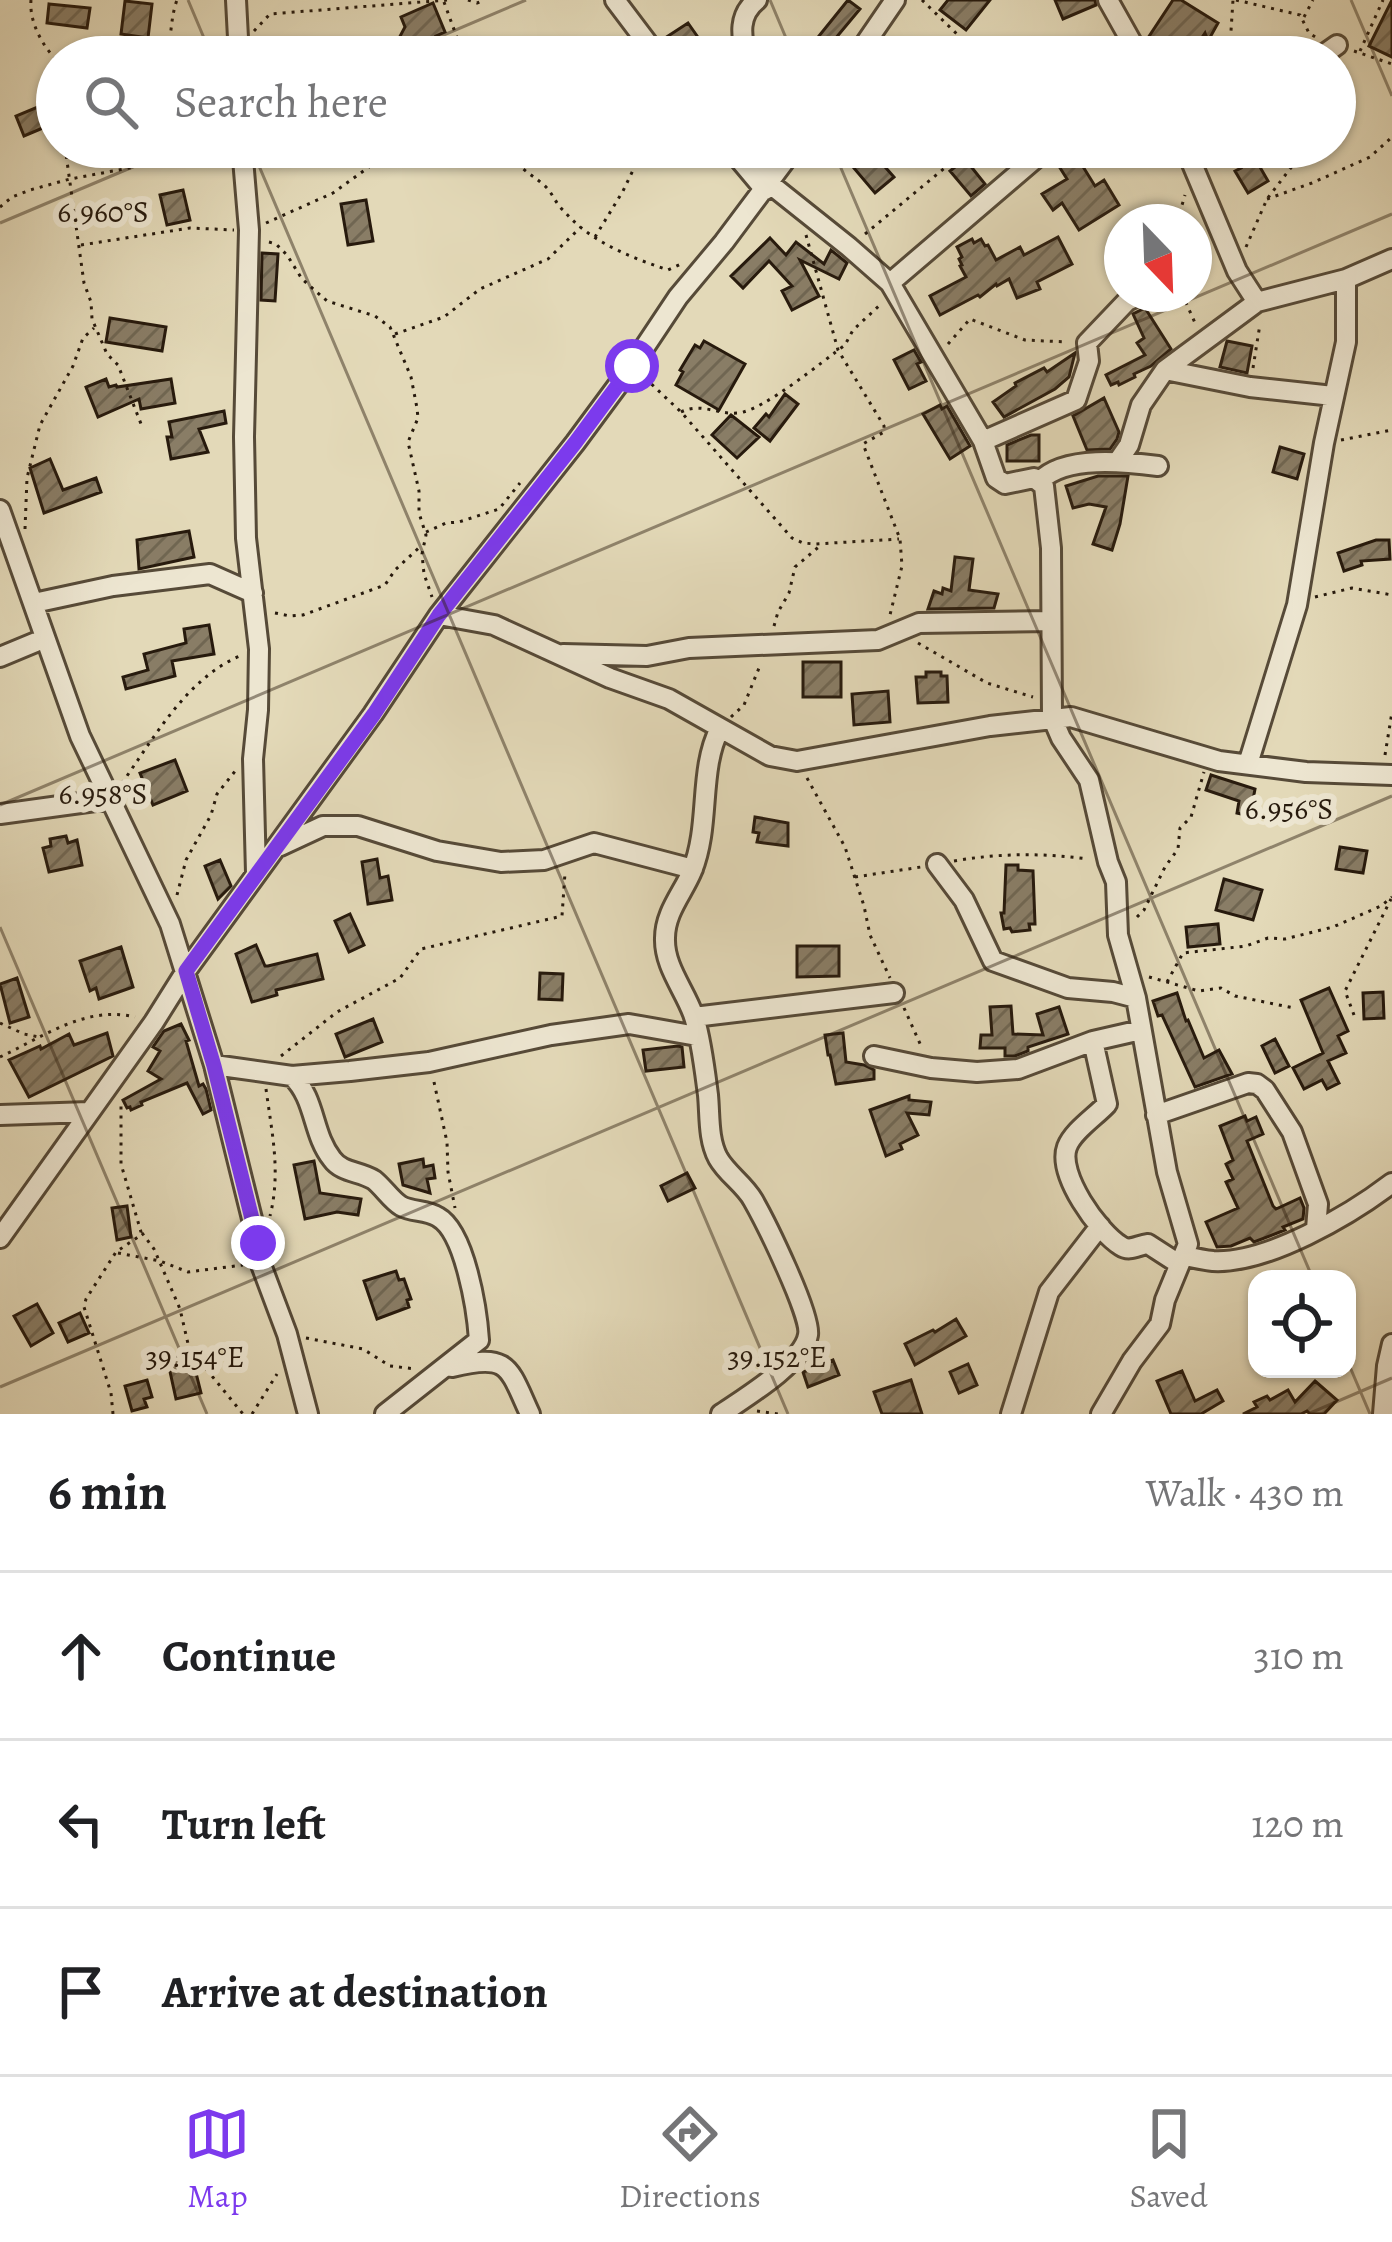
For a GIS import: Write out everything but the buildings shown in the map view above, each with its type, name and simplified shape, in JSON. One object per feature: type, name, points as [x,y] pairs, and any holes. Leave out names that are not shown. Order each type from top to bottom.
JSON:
[{"type":"street","points":[[236,0],[238,36]]},
{"type":"street","points":[[743,36],[748,8],[757,0]]},
{"type":"street","points":[[870,36],[895,0]]},
{"type":"street","points":[[1108,0],[1129,36]]},
{"type":"street","points":[[619,1],[643,36]]},
{"type":"street","points":[[244,168],[249,234],[246,538],[259,649],[253,759],[256,873]]},
{"type":"street","points":[[749,168],[893,288],[983,440],[996,478],[1000,482],[1034,478],[1044,486],[1051,548],[1052,710],[1061,738],[1089,780],[1118,894],[1118,934],[1136,998],[1167,1172],[1188,1244],[1160,1324],[1101,1414]]},
{"type":"street","points":[[766,168],[767,187]]},
{"type":"street","points":[[0,1238],[186,971],[374,714],[439,615],[575,443],[678,297],[780,168]]},
{"type":"street","points":[[893,288],[1025,168]]},
{"type":"street","points":[[1197,168],[1237,271],[1260,301]]},
{"type":"street","points":[[1118,461],[1129,445],[1142,405],[1165,370],[1260,301],[1346,279],[1392,259]]},
{"type":"street","points":[[1248,764],[1298,605],[1346,342],[1346,279]]},
{"type":"street","points":[[983,440],[1076,400],[1089,361],[1087,343],[1117,312]]},
{"type":"street","points":[[1165,370],[1250,387],[1334,396]]},
{"type":"street","points":[[1040,481],[1061,467],[1118,461],[1158,466]]},
{"type":"street","points":[[0,510],[12,557],[34,603],[80,736],[170,924],[214,1066],[259,1253],[308,1414]]},
{"type":"street","points":[[34,603],[113,586],[210,574],[254,602]]},
{"type":"street","points":[[439,615],[494,625],[610,678],[669,699],[770,756],[797,761],[1052,710],[1209,758],[1306,772],[1388,775]]},
{"type":"street","points":[[559,654],[647,656],[689,648],[887,638],[919,623],[1050,621]]},
{"type":"street","points":[[0,656],[36,642]]},
{"type":"street","points":[[720,728],[709,755],[705,823],[693,869],[666,922],[664,943],[696,1027],[712,1143],[763,1219],[806,1314],[808,1336],[799,1354],[721,1414]]},
{"type":"street","points":[[0,814],[110,799]]},
{"type":"street","points":[[276,848],[323,826],[341,825],[437,851],[501,862],[544,860],[594,843],[693,869]]},
{"type":"street","points":[[937,864],[964,900],[993,961],[1068,988],[1136,998]]},
{"type":"street","points":[[214,1066],[292,1076],[429,1062],[551,1035],[629,1024],[696,1027],[893,993]]},
{"type":"street","points":[[874,1056],[977,1072],[1018,1069],[1093,1041],[1141,1030]]},
{"type":"street","points":[[1093,1041],[1107,1104],[1067,1146],[1066,1161],[1077,1193],[1100,1226],[1125,1249],[1148,1244],[1182,1260],[1243,1258],[1277,1249],[1367,1202],[1392,1183]]},
{"type":"street","points":[[292,1076],[308,1095],[320,1139],[338,1166],[379,1184],[399,1204],[436,1215],[457,1241],[468,1276],[478,1340],[385,1414]]},
{"type":"street","points":[[1156,1115],[1257,1084],[1292,1132],[1318,1204],[1316,1228]]},
{"type":"street","points":[[0,1115],[89,1112]]},
{"type":"street","points":[[1011,1414],[1048,1292],[1100,1226]]},
{"type":"street","points":[[1383,1414],[1392,1344]]},
{"type":"street","points":[[444,1368],[476,1361],[502,1364],[530,1414]]},
{"type":"path","points":[[31,0],[40,36]]},
{"type":"path","points":[[170,36],[177,0]]},
{"type":"path","points":[[252,36],[270,14],[445,0],[457,36]]},
{"type":"path","points":[[468,0],[484,0]]},
{"type":"path","points":[[922,0],[959,36]]},
{"type":"path","points":[[1230,36],[1235,0],[1300,15],[1312,36]]},
{"type":"path","points":[[1303,19],[1313,0]]},
{"type":"path","points":[[1360,53],[1383,0]]},
{"type":"path","points":[[1108,36],[1122,25]]},
{"type":"path","points":[[1356,52],[1392,64]]},
{"type":"path","points":[[1356,163],[1392,137]]},
{"type":"path","points":[[68,168],[91,316],[107,353],[118,364],[143,429]]},
{"type":"path","points":[[0,207],[12,197],[70,179],[129,168]]},
{"type":"path","points":[[249,234],[333,194],[368,168]]},
{"type":"path","points":[[520,168],[595,237],[630,257],[668,270],[714,254]]},
{"type":"path","points":[[595,237],[634,168]]},
{"type":"path","points":[[849,247],[945,168]]},
{"type":"path","points":[[1181,204],[1188,168]]},
{"type":"path","points":[[1237,271],[1267,199],[1291,168]]},
{"type":"path","points":[[1267,199],[1345,168]]},
{"type":"path","points":[[802,210],[838,350],[884,426],[863,447],[900,539],[902,566],[887,638],[924,644],[987,683],[1052,710]]},
{"type":"path","points":[[393,334],[444,316],[480,289],[548,259],[582,226]]},
{"type":"path","points":[[81,245],[190,228],[249,234],[276,244],[326,301],[386,322],[411,377],[417,408],[408,442],[426,532],[424,574],[439,615]]},
{"type":"path","points":[[681,412],[698,407],[734,413],[753,409],[838,350],[893,288]]},
{"type":"path","points":[[1250,387],[1260,301]]},
{"type":"path","points":[[1189,312],[1204,343]]},
{"type":"path","points":[[932,358],[970,319],[1025,340],[1087,343]]},
{"type":"path","points":[[12,557],[28,505],[27,478],[36,439],[83,338],[96,327]]},
{"type":"path","points":[[632,366],[681,412],[792,538],[803,543],[900,539]]},
{"type":"path","points":[[1324,443],[1392,430]]},
{"type":"path","points":[[426,532],[499,509],[524,479]]},
{"type":"path","points":[[254,602],[290,616],[303,615],[385,585],[424,543]]},
{"type":"path","points":[[720,728],[744,705],[778,612],[790,593],[795,567],[822,543]]},
{"type":"path","points":[[1298,605],[1346,589],[1392,595]]},
{"type":"path","points":[[110,799],[177,706],[215,668],[259,649]]},
{"type":"path","points":[[1388,775],[1386,744],[1392,712]]},
{"type":"path","points":[[1118,934],[1144,910],[1178,849],[1180,828],[1191,817],[1209,758]]},
{"type":"path","points":[[170,924],[186,860],[217,794],[238,768],[253,759]]},
{"type":"path","points":[[797,761],[845,847],[869,935],[931,1067]]},
{"type":"path","points":[[116,1252],[188,1272],[259,1253],[277,1181],[266,1072],[337,1012],[400,978],[421,949],[562,916],[565,854]]},
{"type":"path","points":[[855,877],[989,855],[1048,854],[1108,862]]},
{"type":"path","points":[[1167,982],[1183,953],[1246,946],[1333,927],[1392,897]]},
{"type":"path","points":[[1354,1015],[1346,991],[1392,897]]},
{"type":"path","points":[[1130,972],[1199,991],[1221,988],[1235,996],[1294,1008]]},
{"type":"path","points":[[0,1057],[91,1015],[119,1013],[154,1022]]},
{"type":"path","points":[[0,1023],[41,1038]]},
{"type":"path","points":[[429,1062],[447,1142],[457,1241]]},
{"type":"path","points":[[119,1093],[121,1164],[141,1232],[160,1261],[182,1313],[189,1348],[243,1414]]},
{"type":"path","points":[[113,1414],[84,1307],[116,1252],[141,1232]]},
{"type":"path","points":[[252,1414],[289,1343],[362,1349],[401,1369],[444,1368]]},
{"type":"route","points":[[258,1243],[186,971],[374,714],[439,615],[632,366]]}]
